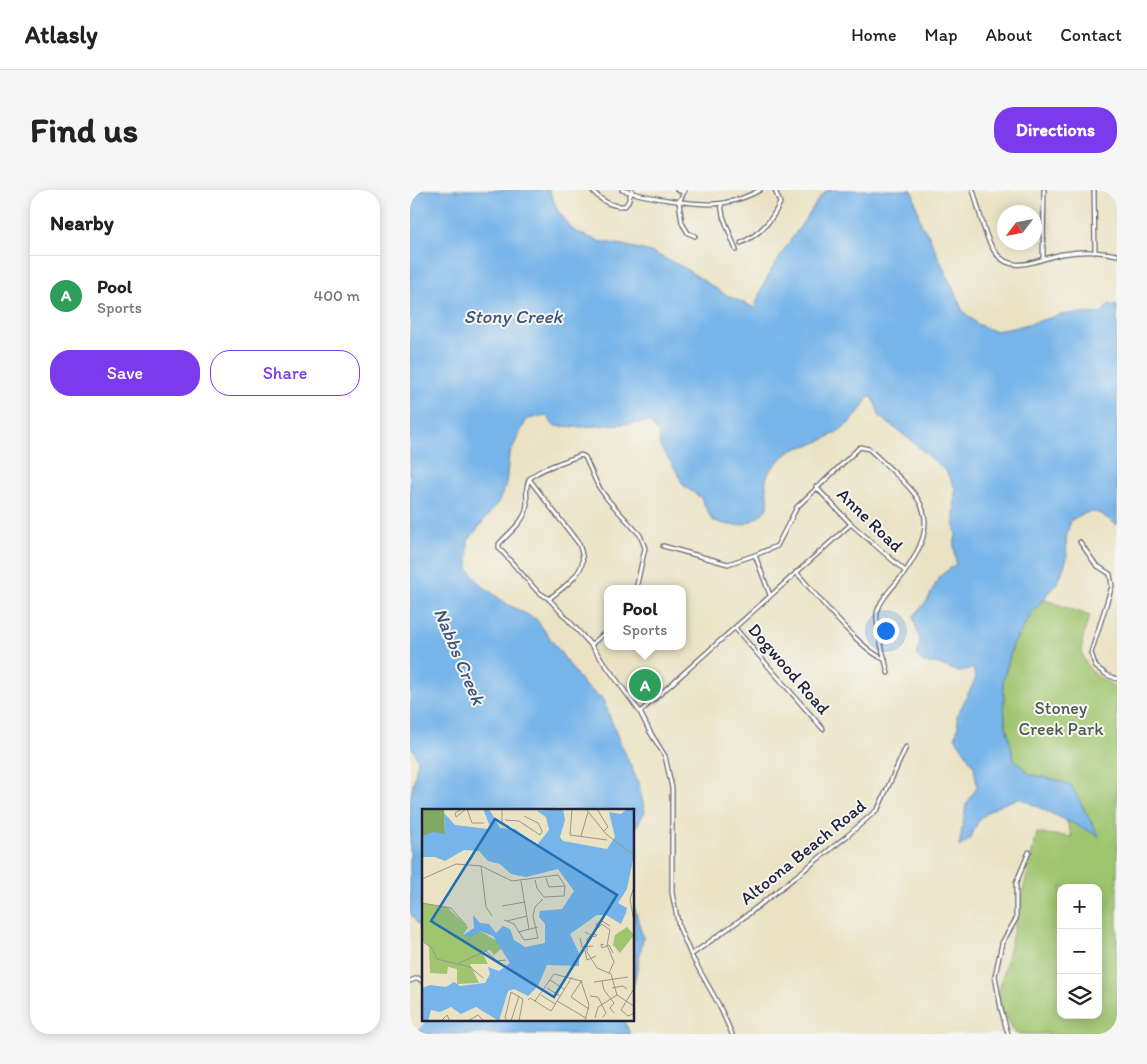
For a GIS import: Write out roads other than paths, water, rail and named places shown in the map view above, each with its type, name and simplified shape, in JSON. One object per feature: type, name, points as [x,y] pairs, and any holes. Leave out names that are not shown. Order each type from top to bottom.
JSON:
[{"type":"street","points":[[592,190],[599,199],[619,206],[625,206],[632,191]]},
{"type":"street","points":[[622,190],[678,202],[721,204],[749,196],[760,190]]},
{"type":"street","points":[[677,190],[684,191],[678,202],[682,223],[688,233],[696,236]]},
{"type":"street","points":[[741,243],[766,226],[773,217],[780,203],[775,190]]},
{"type":"street","points":[[973,190],[990,244],[1003,260],[1016,265],[1034,263],[1061,254],[1095,251],[1117,255]]},
{"type":"street","points":[[1043,259],[1044,190]]},
{"type":"street","points":[[1094,190],[1095,251]]},
{"type":"street","points":[[721,204],[728,231],[736,250]]},
{"type":"street","points":[[664,546],[728,564],[777,546],[797,507],[860,447],[869,449],[917,497],[925,514],[925,531],[921,544],[905,572],[882,601],[877,613],[888,673]]},
{"type":"street","points":[[637,585],[645,548],[640,535],[598,486],[585,456],[537,472],[529,479],[525,515],[499,544],[499,548],[537,591],[549,599],[591,645],[640,712],[665,756],[672,788],[672,893],[679,927],[691,955],[720,1004],[732,1034]]},
{"type":"street","points":[[529,479],[578,544],[582,555],[582,565],[575,575],[549,599]]},
{"type":"street","name":"Anne Road","points":[[816,487],[851,524],[905,572]]},
{"type":"street","points":[[640,712],[851,524]]},
{"type":"street","points":[[1080,542],[1096,566],[1110,574],[1112,586],[1092,653],[1096,668],[1117,679]]},
{"type":"street","points":[[755,555],[770,596]]},
{"type":"street","points":[[796,572],[864,648],[879,658],[885,659]]},
{"type":"street","name":"Dogwood Road","points":[[735,628],[824,729]]},
{"type":"street","points":[[591,645],[604,634]]},
{"type":"street","name":"Altoona Beach Road","points":[[691,955],[747,915],[878,809],[906,747]]},
{"type":"street","points":[[1008,1034],[995,976],[1002,943],[1016,920],[1016,883],[1029,852]]},
{"type":"street","points":[[410,981],[418,978],[422,981]]},
{"type":"water","name":"Stony Creek","points":[[410,190],[549,190],[558,211],[574,231],[598,241],[651,252],[683,267],[724,294],[755,308],[759,295],[774,266],[819,198],[827,190],[912,190],[921,224],[929,236],[963,311],[977,324],[994,331],[1014,328],[1060,315],[1101,314],[1109,304],[1117,306],[1117,525],[1099,513],[1094,512],[1089,512],[1070,521],[1066,539],[1067,558],[1059,580],[1032,613],[1013,644],[1003,681],[1005,720],[1014,760],[1031,775],[1071,785],[1099,836],[1019,798],[986,813],[978,822],[970,838],[959,847],[966,805],[977,787],[974,766],[955,737],[958,727],[957,716],[976,678],[973,668],[959,672],[936,663],[923,663],[917,656],[920,640],[913,617],[927,601],[940,576],[956,564],[954,545],[956,535],[954,522],[955,488],[946,471],[880,417],[873,398],[868,396],[854,418],[834,434],[786,454],[768,474],[766,488],[769,503],[767,508],[762,514],[748,523],[737,525],[728,525],[712,520],[701,498],[684,486],[673,465],[660,447],[659,434],[650,422],[581,427],[554,426],[547,416],[527,419],[509,455],[506,484],[499,501],[468,541],[468,568],[481,585],[507,604],[536,619],[584,685],[603,699],[638,782],[645,812],[635,828],[635,809],[422,809],[422,930],[410,913],[410,801],[418,760],[410,743]]},
{"type":"water","points":[[635,910],[643,938],[635,979]]},
{"type":"water","points":[[425,1022],[625,1022],[630,1034],[416,1034]]},
{"type":"place","name":"Pool","points":[[645,685]]},
{"type":"water label","name":"Nabbs Creek","points":[[460,656]]},
{"type":"park label","name":"Stoney Creek Park","points":[[1061,718]]}]
